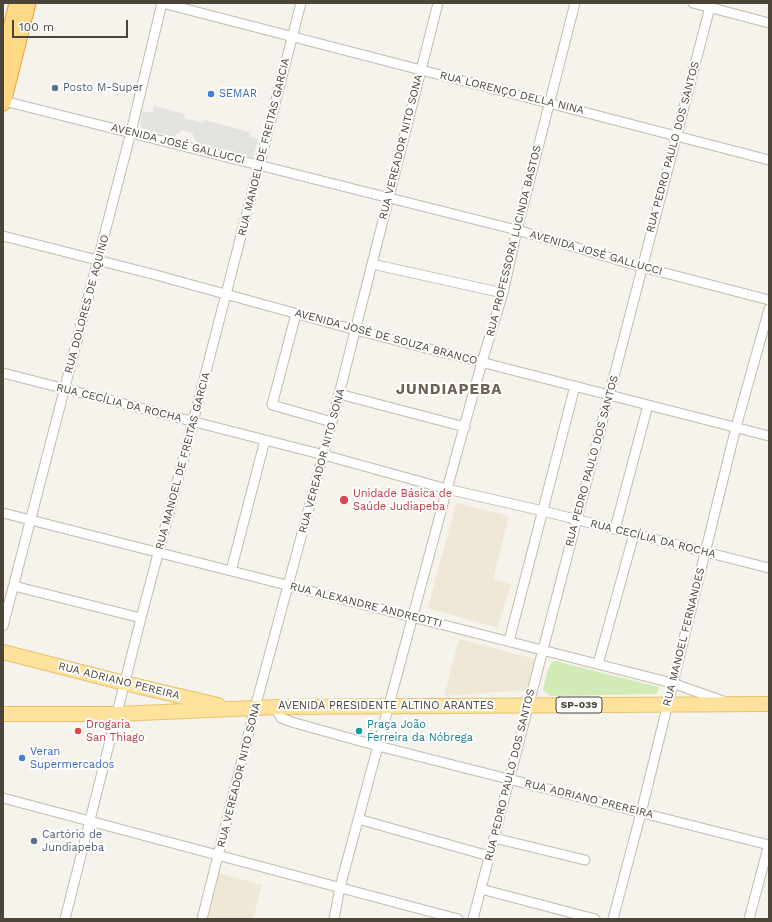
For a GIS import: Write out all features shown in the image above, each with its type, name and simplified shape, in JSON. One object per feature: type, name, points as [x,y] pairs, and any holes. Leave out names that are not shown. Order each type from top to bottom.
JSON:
[{"type":"highway","points":[[3,61],[17,3]]},
{"type":"highway","points":[[3,102],[28,3]]},
{"type":"main road","name":"RUA ADRIANO PEREIRA","points":[[3,652],[124,683],[236,709]]},
{"type":"main road","name":"AVENIDA PRESIDENTE ALTINO ARANTES","points":[[3,714],[117,714],[278,707],[528,706],[727,703],[769,704]]},
{"type":"street","name":"RUA LORENÇO DELLA NINA","points":[[162,3],[769,159]]},
{"type":"street","name":"RUA DOLORES DE AQUINO","points":[[3,626],[98,262],[162,3]]},
{"type":"street","name":"RUA MANOEL DE FREITAS GARCIA","points":[[65,919],[124,683],[226,296],[301,3]]},
{"type":"street","name":"RUA VEREADOR NITO SONA","points":[[202,919],[255,708],[290,585],[324,455],[420,69],[438,3]]},
{"type":"street","name":"RUA PROFESSORA LUCINDA BASTOS","points":[[334,919],[340,887],[412,617],[482,362],[503,293],[517,230],[575,3]]},
{"type":"street","points":[[693,3],[710,5],[769,22]]},
{"type":"street","name":"RUA PEDRO PAULO DOS SANTOS","points":[[473,919],[710,5]]},
{"type":"street","name":"AVENIDA JOSÉ GALLUCCI","points":[[3,102],[260,164],[517,230],[642,267],[769,300]]},
{"type":"street","name":"AVENIDA JOSÉ DE SOUZA BRANCO","points":[[3,236],[98,262],[156,275],[226,296],[356,330],[769,436]]},
{"type":"street","points":[[372,264],[503,293]]},
{"type":"street","name":"RUA MANOEL FERNANDES","points":[[613,919],[641,812],[736,427],[769,310]]},
{"type":"street","points":[[296,314],[272,405],[332,422]]},
{"type":"street","name":"RUA CECÍLIA DA ROCHA","points":[[3,373],[324,455],[447,489],[577,519],[769,568]]},
{"type":"street","points":[[509,641],[574,386]]},
{"type":"street","points":[[339,394],[465,427]]},
{"type":"street","points":[[615,529],[648,405]]},
{"type":"street","points":[[231,570],[265,440]]},
{"type":"street","name":"RUA ALEXANDRE ANDREOTTI","points":[[3,513],[672,682],[727,703]]},
{"type":"street","points":[[598,664],[634,534]]},
{"type":"street","points":[[14,586],[141,618]]},
{"type":"street","name":"RUA ADRIANO PREREIRA","points":[[278,707],[278,713],[281,718],[295,723],[378,746],[769,845]]},
{"type":"street","points":[[3,798],[458,919]]},
{"type":"street","points":[[358,819],[489,856]]},
{"type":"street","points":[[494,838],[585,860]]},
{"type":"street","points":[[749,919],[769,845]]},
{"type":"street","points":[[481,889],[595,919]]},
{"type":"shaded area","points":[[154,106],[185,114],[184,118],[203,123],[204,120],[250,132],[249,137],[258,139],[254,155],[252,158],[197,143],[192,133],[182,130],[174,137],[141,128],[140,124],[143,111],[153,113]]},
{"type":"shaded area","points":[[456,503],[509,516],[493,579],[511,584],[498,628],[428,608]]},
{"type":"shaded area","points":[[459,639],[535,659],[527,690],[444,696]]},
{"type":"shaded area","points":[[219,873],[262,885],[253,919],[208,919]]},
{"type":"green space","points":[[555,661],[659,687],[657,694],[550,696],[543,690],[548,669],[552,662]]},
{"type":"place","name":"Posto M-Super","points":[[55,88]]},
{"type":"place","name":"SEMAR","points":[[211,94]]},
{"type":"place","name":"Unidade Básica de Saúde Judiapeba","points":[[344,500]]},
{"type":"place","name":"Drogaria San Thiago","points":[[78,731]]},
{"type":"place","name":"Praça João Ferreira da Nóbrega","points":[[359,731]]},
{"type":"place","name":"Veran Supermercados","points":[[22,758]]},
{"type":"place","name":"Cartório de Jundiapeba","points":[[34,841]]},
{"type":"district","name":"JUNDIAPEBA","points":[[449,390]]}]
